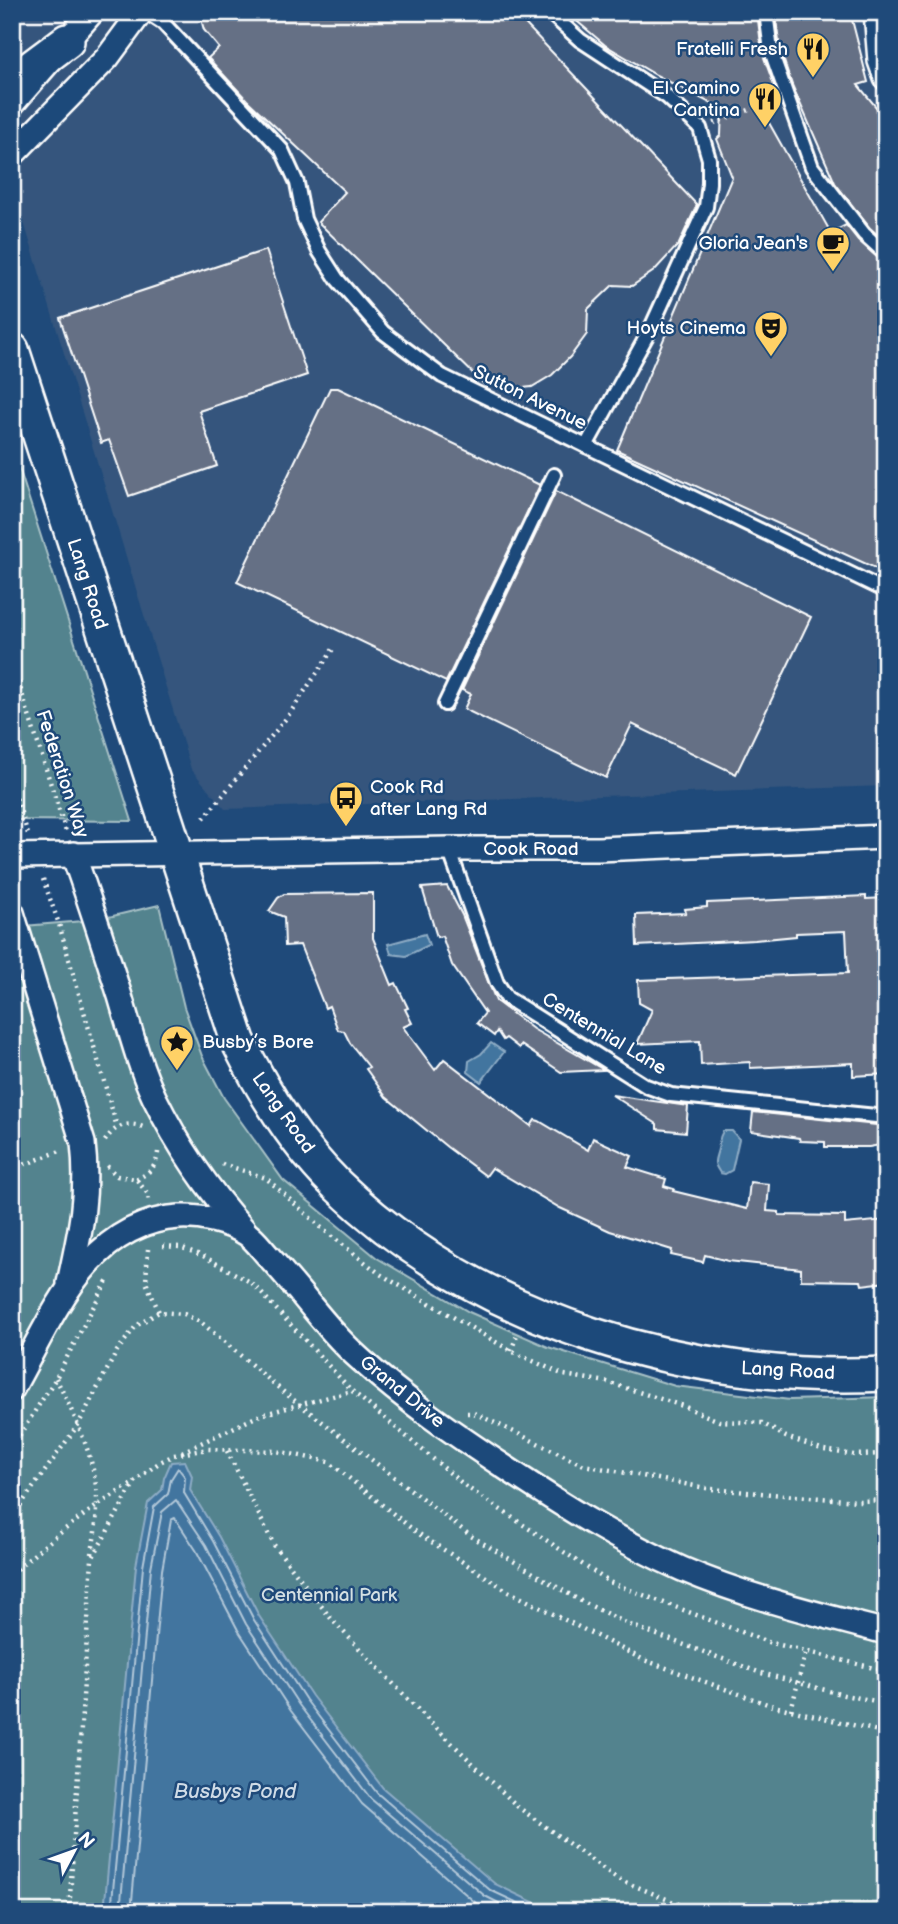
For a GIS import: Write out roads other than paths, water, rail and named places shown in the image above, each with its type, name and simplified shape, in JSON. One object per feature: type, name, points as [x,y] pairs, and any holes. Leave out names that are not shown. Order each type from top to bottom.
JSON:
[{"type":"street","points":[[12,104],[93,12]]},
{"type":"street","points":[[12,155],[107,58],[143,12]]},
{"type":"street","points":[[876,12],[880,61],[886,78]]},
{"type":"street","points":[[12,82],[67,41]]},
{"type":"street","name":"Lang Road","points":[[12,351],[238,1041],[255,1075],[282,1118],[309,1154],[336,1184],[392,1230],[462,1276],[516,1304],[571,1327],[680,1359],[733,1368],[786,1373],[886,1374]]},
{"type":"street","name":"Cook Road","points":[[23,855],[598,849],[886,837]]},
{"type":"street","points":[[73,854],[141,1065],[155,1098],[177,1138],[210,1187],[248,1234]]},
{"type":"street","points":[[12,914],[93,1147],[86,1175],[84,1213],[69,1286]]},
{"type":"street","name":"Grand Drive","points":[[12,1389],[69,1286],[92,1259],[115,1240],[145,1223],[180,1217],[205,1219],[248,1234],[359,1359],[425,1413],[575,1513],[620,1540],[684,1570],[776,1603],[886,1632]]},
{"type":"lane","name":"Sutton Avenue","points":[[143,12],[163,23],[282,150],[297,183],[304,219],[319,251],[337,279],[383,332],[442,376],[586,446],[650,330],[706,207],[709,159],[700,128],[667,97],[580,40],[549,12]]},
{"type":"lane","points":[[766,12],[771,51],[812,167],[864,234],[886,254]]},
{"type":"lane","points":[[586,446],[886,591]]},
{"type":"lane","points":[[445,704],[554,475]]},
{"type":"lane","name":"Centennial Lane","points":[[449,849],[497,983],[507,998],[646,1086],[671,1094],[886,1117]]},
{"type":"water","points":[[425,934],[429,945],[406,956],[391,954],[388,944]]},
{"type":"water","points":[[491,1043],[504,1052],[481,1082],[468,1072],[469,1061],[481,1054]]},
{"type":"water","points":[[723,1131],[732,1131],[739,1139],[732,1170],[725,1174],[720,1173],[715,1161]]},
{"type":"water","name":"Busbys Pond","points":[[185,1461],[192,1476],[190,1490],[219,1537],[259,1616],[312,1696],[383,1788],[495,1884],[554,1912],[104,1912],[136,1566],[148,1503],[162,1490],[171,1462]]},
{"type":"place","name":"Fratelli Fresh","points":[[813,79]]},
{"type":"place","name":"El Camino Cantina","points":[[765,129]]},
{"type":"place","name":"Gloria Jean's","points":[[833,273]]},
{"type":"place","name":"Hoyts Cinema","points":[[771,358]]},
{"type":"place","name":"Cook Rd after Lang Rd","points":[[346,828]]},
{"type":"place","name":"Busby’s Bore","points":[[177,1072]]},
{"type":"park label","name":"Centennial Park","points":[[329,1595]]}]
